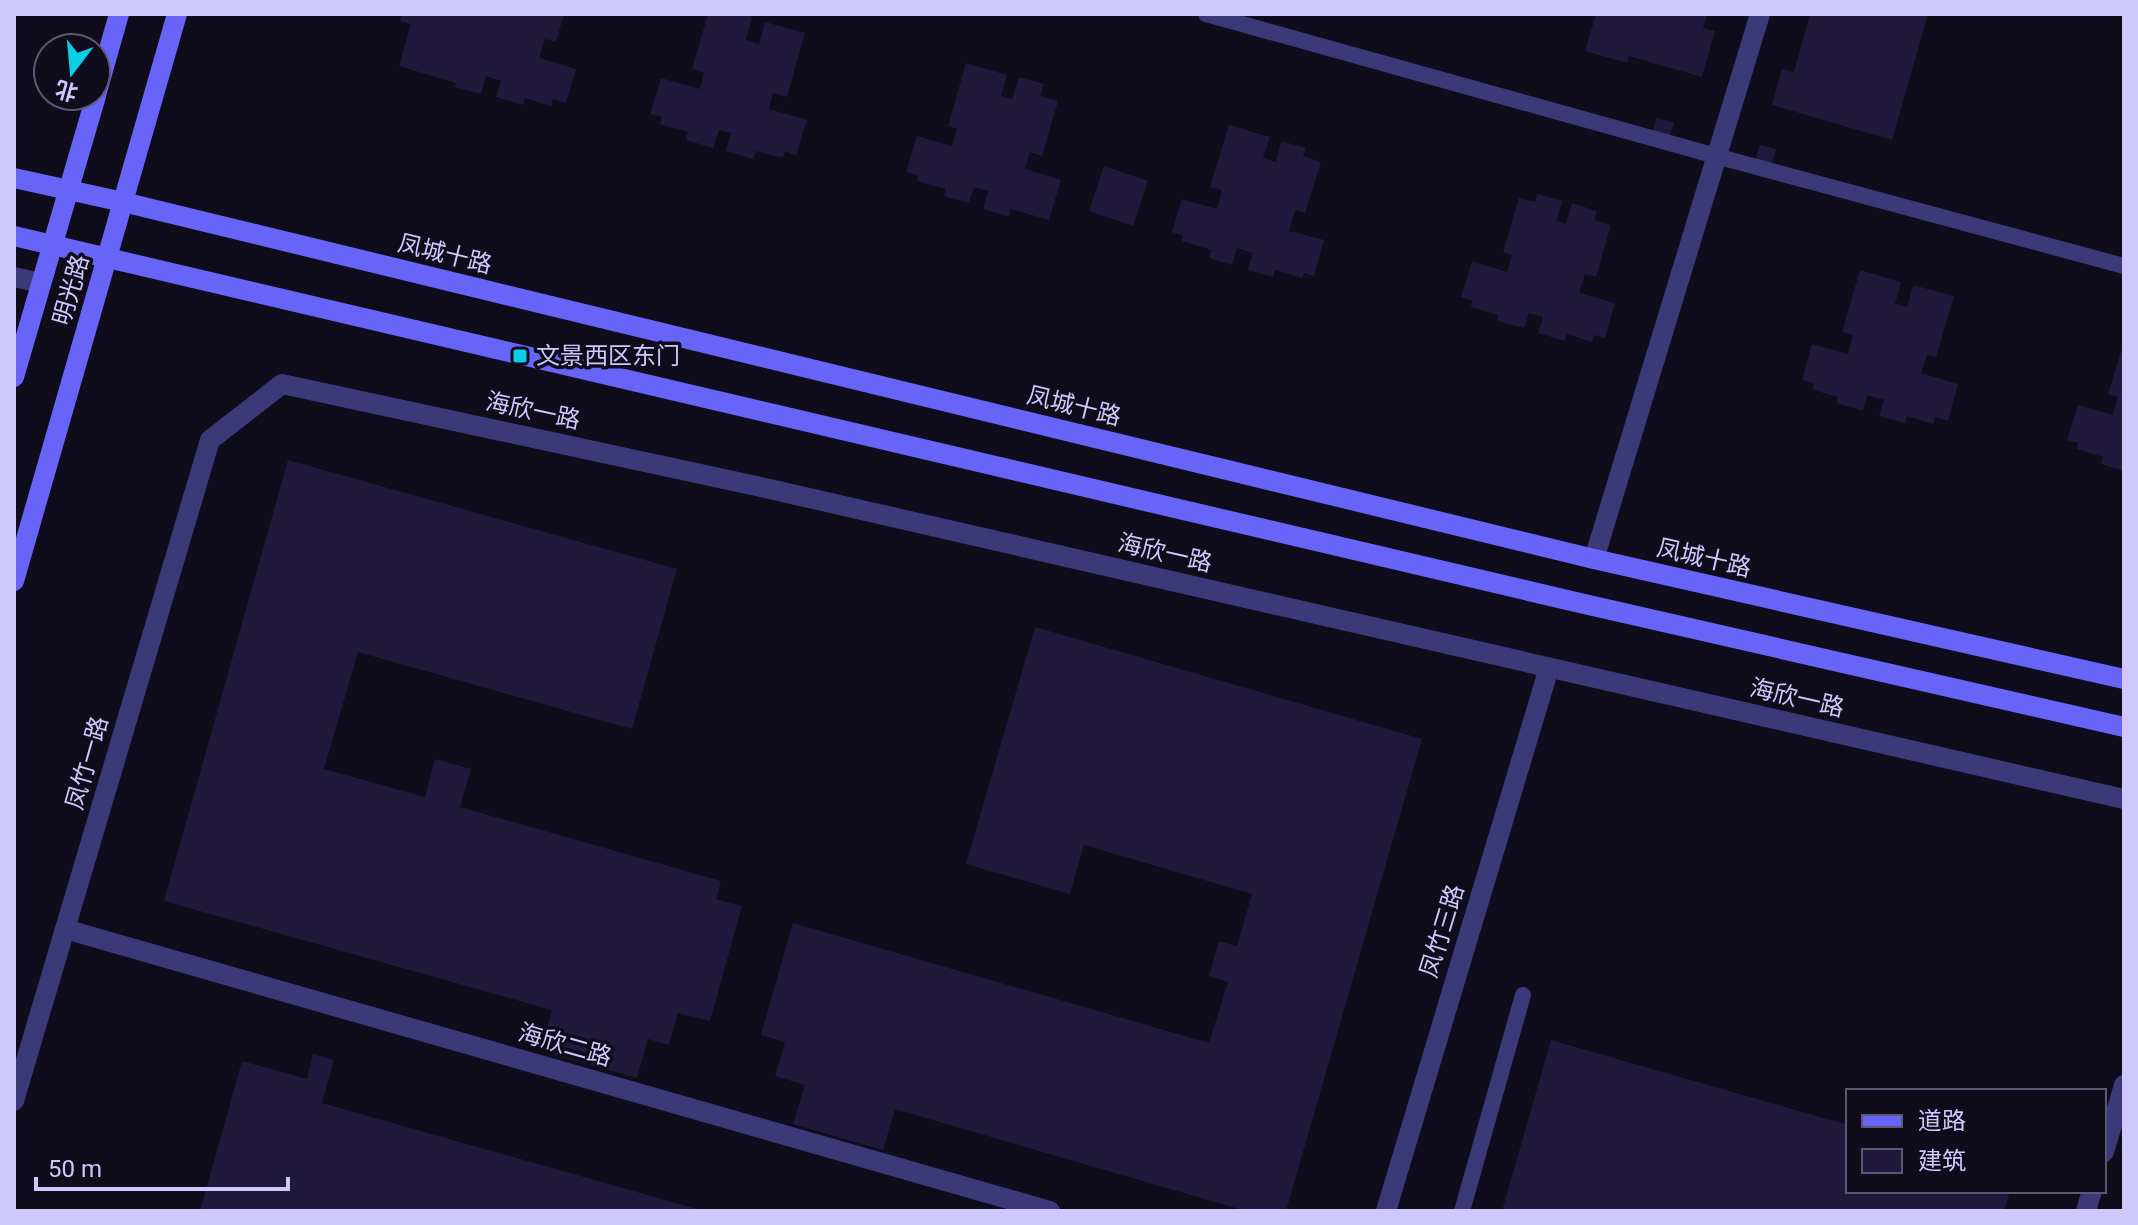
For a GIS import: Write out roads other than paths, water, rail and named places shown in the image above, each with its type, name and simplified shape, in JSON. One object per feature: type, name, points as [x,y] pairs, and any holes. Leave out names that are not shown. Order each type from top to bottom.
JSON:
[{"type":"main road","name":"明光路","points":[[112,39],[119,14]]},
{"type":"main road","name":"明光路","points":[[14,581],[177,14]]},
{"type":"main road","name":"明光路","points":[[14,377],[91,112]]},
{"type":"main road","name":"凤城十路","points":[[14,178],[1594,559],[2124,679]]},
{"type":"main road","points":[[14,236],[1595,607],[2124,727]]},
{"type":"street","points":[[1594,559],[1760,14]]},
{"type":"street","points":[[14,277],[41,283]]},
{"type":"street","name":"海欣一路","points":[[210,440],[282,384],[761,487],[2124,799]]},
{"type":"street","name":"凤竹一路","points":[[14,1101],[210,440]]},
{"type":"street","name":"凤竹三路","points":[[1386,1211],[1549,668]]},
{"type":"street","name":"海欣二路","points":[[65,929],[1050,1211]]},
{"type":"street","points":[[2106,1145],[2124,1085]]},
{"type":"lane","points":[[1206,14],[2124,266]]},
{"type":"lane","points":[[1462,1211],[1523,995]]},
{"type":"place","name":"文景西区东门","points":[[520,356]]}]
